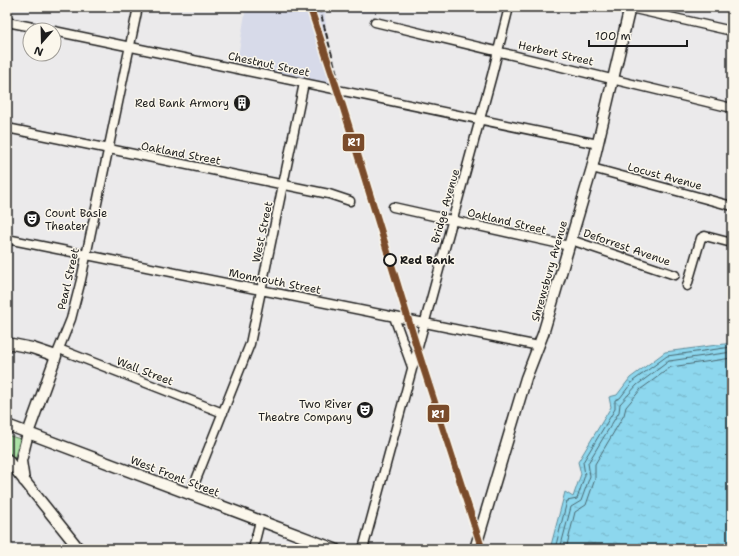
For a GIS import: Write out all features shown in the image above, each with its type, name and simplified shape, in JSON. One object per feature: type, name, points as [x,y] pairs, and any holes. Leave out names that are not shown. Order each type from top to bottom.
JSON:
[{"type":"main road","name":"Shrewsbury Avenue","points":[[475,549],[524,383],[538,346],[592,168],[630,7]]},
{"type":"main road","points":[[7,342],[58,353]]},
{"type":"main road","name":"Pearl Street","points":[[24,481],[21,461],[28,433],[58,353]]},
{"type":"main road","name":"West Front Street","points":[[7,425],[335,549]]},
{"type":"main road","points":[[7,459],[79,549]]},
{"type":"street","name":"Pearl Street","points":[[58,353],[76,304],[138,7]]},
{"type":"street","name":"Bridge Avenue","points":[[363,549],[480,120],[509,7]]},
{"type":"street","points":[[630,7],[732,31]]},
{"type":"street","points":[[7,22],[22,25]]},
{"type":"street","name":"Herbert Street","points":[[375,22],[732,108]]},
{"type":"street","name":"Chestnut Street","points":[[62,33],[598,144]]},
{"type":"street","name":"West Street","points":[[190,495],[250,344],[304,83]]},
{"type":"street","name":"Oakland Street","points":[[7,128],[283,184],[329,194],[350,201]]},
{"type":"street","name":"Locust Avenue","points":[[592,168],[732,206]]},
{"type":"street","name":"Oakland Street","points":[[392,207],[570,243]]},
{"type":"street","points":[[687,286],[701,238],[705,236],[732,243]]},
{"type":"street","name":"Monmouth Street","points":[[7,239],[292,295],[538,346]]},
{"type":"street","name":"Deforrest Avenue","points":[[570,243],[675,275]]},
{"type":"street","points":[[394,317],[412,367]]},
{"type":"street","name":"Wall Street","points":[[58,353],[223,413]]},
{"type":"street","points":[[253,549],[260,521]]},
{"type":"shaded area","points":[[246,7],[377,7],[376,13],[325,12],[329,90],[236,70]]},
{"type":"green space","points":[[7,435],[20,439],[13,463],[7,454]]},
{"type":"water","points":[[732,343],[732,549],[550,549],[565,492],[573,497],[581,474],[578,462],[611,407],[609,397],[617,395],[630,378],[665,352]]},
{"type":"railway","points":[[319,7],[338,78]]},
{"type":"transit line","name":"R1","points":[[310,7],[343,107],[417,348],[482,549]]},
{"type":"place","name":"Red Bank Armory","points":[[242,103]]},
{"type":"place","name":"Count Basie Theater","points":[[32,219]]},
{"type":"place","name":"Red Bank","points":[[390,260]]},
{"type":"place","name":"Two River Theatre Company","points":[[365,410]]}]
